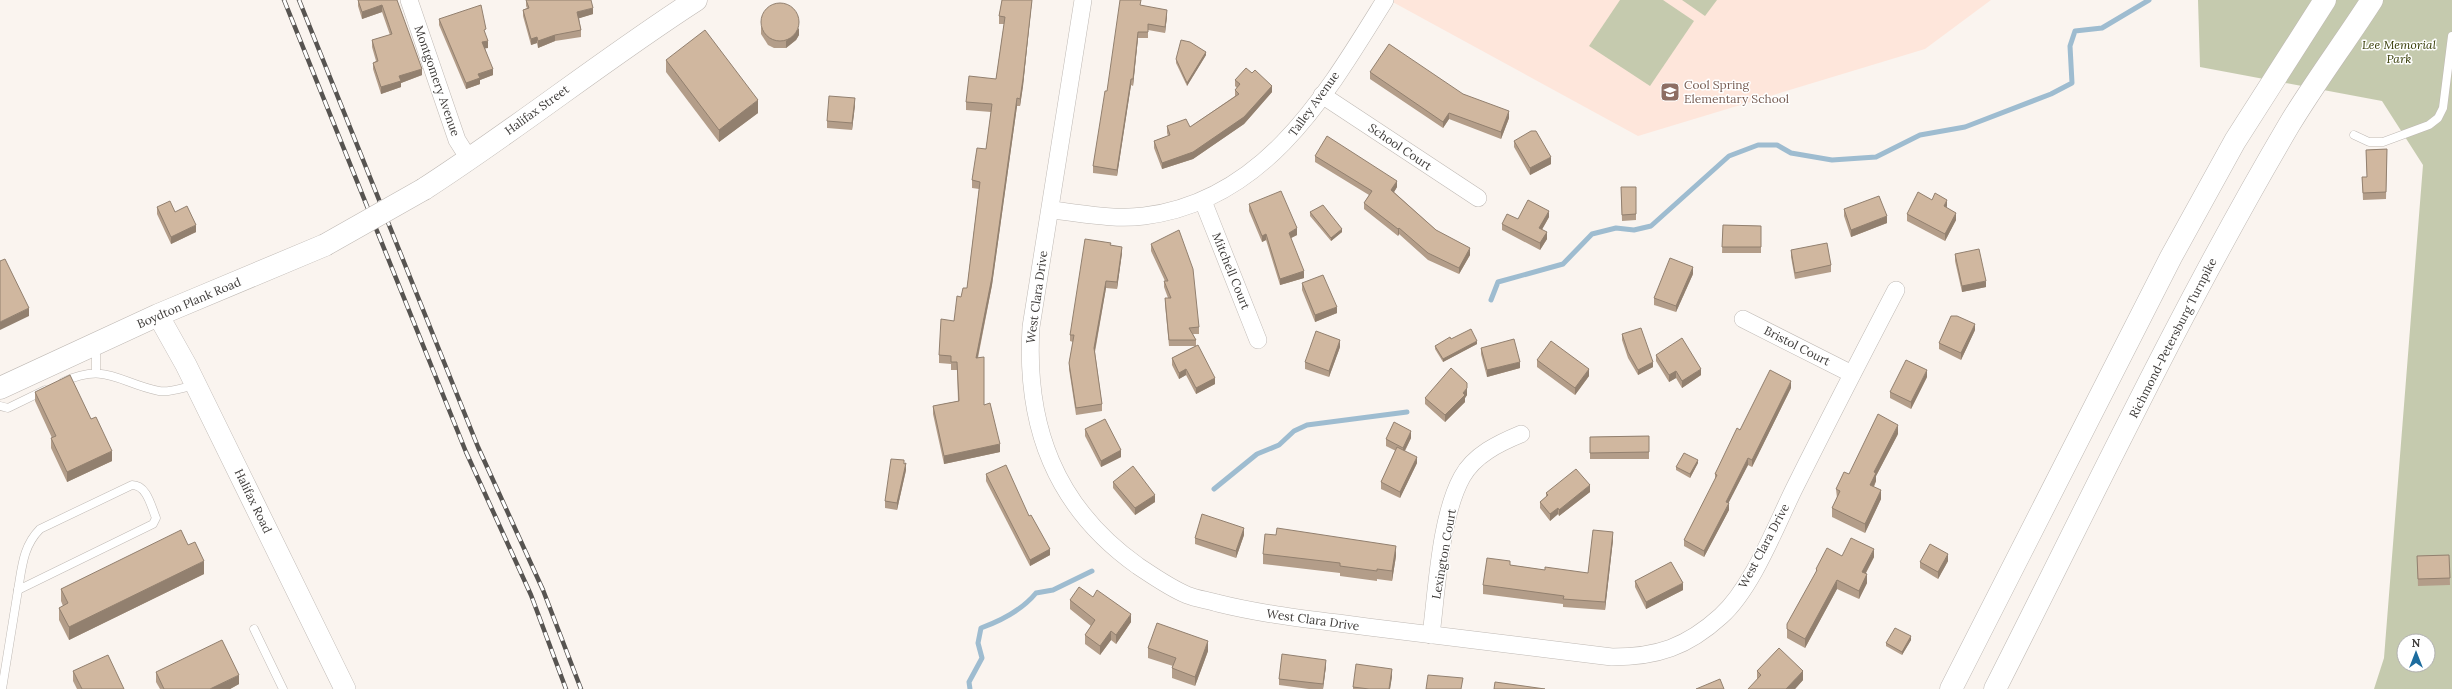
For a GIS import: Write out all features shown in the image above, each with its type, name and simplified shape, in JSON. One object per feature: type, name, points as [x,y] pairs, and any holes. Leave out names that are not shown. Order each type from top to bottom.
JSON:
[{"type":"main road","name":"Halifax Street","points":[[376,216],[424,189],[470,159],[635,39],[696,0]]},
{"type":"main road","points":[[1952,689],[2170,257],[2235,141],[2325,0]]},
{"type":"main road","name":"Richmond-Petersburg Turnpike","points":[[1995,689],[2192,299],[2243,205],[2291,123],[2372,0]]},
{"type":"main road","name":"Boydton Plank Road","points":[[0,388],[158,315],[325,244],[376,216]]},
{"type":"street","name":"Montgomery Avenue","points":[[409,0],[457,140],[470,159]]},
{"type":"street","name":"West Clara Drive","points":[[1083,0],[1051,210],[1031,327],[1029,356],[1031,392],[1038,426],[1046,453],[1059,478],[1078,508],[1100,535],[1123,555],[1154,577],[1188,596],[1275,615],[1612,657],[1634,657],[1656,654],[1673,648],[1704,630],[1723,614],[1756,566],[1852,374],[1896,290]]},
{"type":"street","name":"Talley Avenue","points":[[1203,201],[1222,192],[1252,172],[1280,147],[1300,126],[1385,0]]},
{"type":"street","name":"School Court","points":[[1322,95],[1478,198]]},
{"type":"street","points":[[1051,210],[1110,216],[1143,216],[1174,210],[1203,201]]},
{"type":"street","name":"Mitchell Court","points":[[1203,201],[1258,340]]},
{"type":"street","name":"Halifax Road","points":[[158,315],[195,385],[345,689]]},
{"type":"street","name":"Bristol Court","points":[[1743,319],[1852,374]]},
{"type":"street","name":"Lexington Court","points":[[1431,635],[1443,542],[1453,502],[1462,477],[1483,454],[1501,443],[1521,434]]},
{"type":"lane","points":[[2354,135],[2369,142],[2383,142],[2429,125],[2438,118],[2443,108],[2452,36]]},
{"type":"lane","points":[[92,346],[96,355],[96,372]]},
{"type":"lane","points":[[0,406],[8,408],[78,375],[96,372],[161,392],[195,385]]},
{"type":"lane","points":[[2,689],[18,590],[25,549],[31,538],[40,530],[132,485],[139,485],[144,489],[156,518],[153,524],[18,590]]},
{"type":"lane","points":[[254,629],[284,689]]},
{"type":"shaded area","name":"Cool Spring Elementary School","points":[[1389,0],[1991,0],[1925,49],[1638,136]]},
{"type":"green space","points":[[1620,0],[1663,0],[1694,21],[1650,86],[1589,46]]},
{"type":"green space","points":[[1682,0],[1717,0],[1705,16]]},
{"type":"green space","name":"Lee Memorial Park","points":[[2198,0],[2452,0],[2452,689],[2374,689],[2384,658],[2423,165],[2382,101],[2200,67]]},
{"type":"building","points":[[358,0],[397,0],[422,69],[399,76],[401,81],[381,87],[373,63],[378,61],[372,40],[392,34],[382,5],[362,12]]},
{"type":"building","points":[[526,0],[591,0],[593,8],[577,12],[581,30],[555,35],[538,41],[537,37],[531,39],[523,10],[529,8]]},
{"type":"building","points":[[1002,0],[1032,0],[1020,99],[1017,98],[992,277],[976,358],[984,357],[984,405],[990,403],[1000,444],[944,456],[933,406],[959,401],[957,362],[951,362],[951,356],[939,355],[941,319],[954,321],[957,296],[961,297],[963,288],[967,288],[980,182],[972,180],[977,148],[986,149],[992,104],[966,102],[969,76],[996,79],[1005,17],[999,16]]},
{"type":"building","points":[[1120,0],[1141,0],[1140,5],[1167,10],[1165,27],[1148,24],[1148,32],[1138,32],[1133,79],[1131,79],[1117,170],[1093,166],[1105,91],[1107,91]]},
{"type":"building","points":[[776,3],[784,3],[794,8],[798,15],[798,29],[794,36],[784,41],[776,41],[766,36],[764,33],[761,26],[761,18],[766,8],[769,6]]},
{"type":"building","points":[[481,5],[486,29],[484,30],[488,41],[482,42],[493,69],[478,74],[480,78],[466,83],[439,19]]},
{"type":"building","points":[[705,30],[758,100],[719,130],[666,60]]},
{"type":"building","points":[[1181,40],[1190,42],[1206,52],[1187,83],[1176,59]]},
{"type":"building","points":[[1389,44],[1463,94],[1509,111],[1501,132],[1449,113],[1443,122],[1370,72]]},
{"type":"building","points":[[1246,68],[1252,73],[1255,70],[1272,86],[1244,117],[1193,152],[1162,163],[1154,141],[1170,135],[1167,126],[1186,119],[1190,127],[1239,94],[1235,90],[1240,84],[1235,80]]},
{"type":"building","points":[[829,96],[855,98],[852,123],[827,121]]},
{"type":"building","points":[[1531,131],[1536,131],[1551,157],[1530,168],[1514,141]]},
{"type":"building","points":[[1327,136],[1397,181],[1391,190],[1436,230],[1470,248],[1459,268],[1428,253],[1399,228],[1398,229],[1364,203],[1372,191],[1315,156]]},
{"type":"building","points":[[2387,149],[2386,192],[2363,193],[2362,177],[2367,177],[2366,150]]},
{"type":"building","points":[[1621,187],[1636,187],[1636,214],[1622,215]]},
{"type":"building","points":[[1281,191],[1297,228],[1289,233],[1304,271],[1280,279],[1266,234],[1262,236],[1249,204]]},
{"type":"building","points":[[1918,192],[1932,200],[1935,193],[1947,200],[1944,206],[1956,213],[1945,234],[1907,214]]},
{"type":"building","points":[[1879,196],[1887,216],[1851,230],[1844,209]]},
{"type":"building","points":[[1528,200],[1549,211],[1539,228],[1547,232],[1540,243],[1502,224],[1507,214],[1518,219]]},
{"type":"building","points":[[170,201],[175,212],[187,206],[196,225],[171,237],[157,207]]},
{"type":"building","points":[[1323,205],[1342,229],[1331,238],[1310,212]]},
{"type":"building","points":[[1723,225],[1761,226],[1761,247],[1722,247]]},
{"type":"building","points":[[1179,230],[1193,269],[1199,327],[1189,328],[1196,340],[1169,340],[1165,298],[1171,298],[1164,281],[1168,281],[1151,244]]},
{"type":"building","points":[[1085,239],[1111,243],[1110,245],[1122,247],[1117,282],[1106,281],[1094,348],[1102,404],[1076,408],[1069,363],[1074,335],[1070,335]]},
{"type":"building","points":[[1827,243],[1831,265],[1795,273],[1791,250]]},
{"type":"building","points":[[1979,249],[1986,281],[1962,286],[1955,254]]},
{"type":"building","points":[[1670,258],[1693,267],[1676,306],[1654,298]]},
{"type":"building","points":[[5,259],[29,308],[0,322],[0,261]]},
{"type":"building","points":[[1323,275],[1337,307],[1315,315],[1302,283]]},
{"type":"building","points":[[1951,316],[1957,316],[1975,324],[1961,353],[1939,343]]},
{"type":"building","points":[[1641,328],[1653,362],[1638,370],[1628,352],[1622,334]]},
{"type":"building","points":[[1471,329],[1477,341],[1443,359],[1435,346],[1450,337],[1451,339]]},
{"type":"building","points":[[1316,331],[1340,340],[1329,371],[1305,362]]},
{"type":"building","points":[[1682,338],[1701,369],[1682,381],[1676,371],[1669,375],[1656,355]]},
{"type":"building","points":[[1514,339],[1520,362],[1487,370],[1481,348]]},
{"type":"building","points":[[1551,341],[1589,369],[1575,388],[1537,360]]},
{"type":"building","points":[[1198,345],[1215,378],[1196,388],[1186,369],[1179,373],[1172,358]]},
{"type":"building","points":[[1906,360],[1927,370],[1911,402],[1890,392]]},
{"type":"building","points":[[1451,368],[1467,383],[1467,388],[1463,393],[1465,395],[1445,415],[1425,398]]},
{"type":"building","points":[[1770,370],[1791,381],[1752,460],[1748,458],[1726,502],[1729,503],[1704,551],[1684,540],[1717,475],[1715,474],[1737,428],[1740,430]]},
{"type":"building","points":[[70,375],[91,419],[96,417],[112,451],[67,472],[51,438],[56,436],[35,392]]},
{"type":"building","points":[[1878,414],[1898,425],[1874,472],[1876,473],[1870,485],[1881,490],[1865,524],[1832,508],[1840,491],[1836,489],[1844,472],[1849,474]]},
{"type":"building","points":[[1105,419],[1121,450],[1101,461],[1085,429]]},
{"type":"building","points":[[1394,422],[1411,431],[1403,448],[1386,439]]},
{"type":"building","points":[[1649,436],[1649,452],[1590,453],[1590,437]]},
{"type":"building","points":[[1397,447],[1417,457],[1400,492],[1381,482]]},
{"type":"building","points":[[1684,453],[1698,460],[1690,474],[1676,467]]},
{"type":"building","points":[[891,459],[904,460],[904,464],[906,463],[897,503],[885,501]]},
{"type":"building","points":[[1006,465],[1029,516],[1031,515],[1050,549],[1030,560],[986,474]]},
{"type":"building","points":[[1133,466],[1155,495],[1135,508],[1113,482]]},
{"type":"building","points":[[1576,469],[1590,485],[1559,510],[1558,508],[1550,514],[1540,502],[1548,495],[1546,493]]},
{"type":"building","points":[[1202,514],[1244,528],[1236,551],[1195,538]]},
{"type":"building","points":[[1277,528],[1396,546],[1392,571],[1377,569],[1377,571],[1340,566],[1340,563],[1263,554],[1265,534],[1276,535]]},
{"type":"building","points":[[181,530],[188,545],[195,542],[204,561],[69,627],[59,608],[68,603],[61,589]]},
{"type":"building","points":[[1593,530],[1613,532],[1605,602],[1563,599],[1564,596],[1483,585],[1487,558],[1510,561],[1510,565],[1545,570],[1545,567],[1588,573]]},
{"type":"building","points":[[1851,538],[1874,549],[1862,572],[1867,574],[1859,591],[1837,580],[1805,639],[1787,629],[1787,624],[1817,570],[1816,569],[1827,548],[1842,556]]},
{"type":"building","points":[[1930,544],[1948,554],[1938,572],[1920,562]]},
{"type":"building","points":[[2449,555],[2450,578],[2418,579],[2417,556]]},
{"type":"building","points":[[1671,562],[1683,583],[1646,602],[1635,581]]},
{"type":"building","points":[[1079,587],[1093,597],[1097,590],[1131,614],[1116,635],[1111,631],[1100,646],[1085,635],[1095,620],[1070,600]]},
{"type":"building","points":[[1157,623],[1208,641],[1195,677],[1172,668],[1176,658],[1148,648]]},
{"type":"building","points":[[1895,628],[1911,636],[1902,652],[1886,643]]},
{"type":"building","points":[[222,640],[239,675],[210,689],[164,689],[156,672]]},
{"type":"building","points":[[1779,648],[1803,671],[1786,689],[1748,689],[1761,675],[1757,671]]},
{"type":"building","points":[[1282,654],[1326,660],[1323,684],[1279,679]]},
{"type":"building","points":[[108,655],[124,689],[82,689],[73,671]]},
{"type":"building","points":[[1356,664],[1392,669],[1389,689],[1353,687]]},
{"type":"building","points":[[1428,675],[1463,678],[1461,689],[1426,689]]},
{"type":"building","points":[[1720,679],[1724,689],[1696,689]]},
{"type":"building","points":[[1495,682],[1545,689],[1494,689]]},
{"type":"waterway","points":[[1491,300],[1498,282],[1563,264],[1592,234],[1616,228],[1634,230],[1651,226],[1729,156],[1758,145],[1777,145],[1791,153],[1832,160],[1876,157],[1920,135],[1965,127],[2051,94],[2072,83],[2070,46],[2075,31],[2102,28],[2149,0]]},
{"type":"waterway","points":[[1214,489],[1257,454],[1279,445],[1294,431],[1307,425],[1407,412]]},
{"type":"waterway","points":[[970,689],[969,682],[982,658],[978,643],[981,628],[1012,614],[1025,605],[1036,593],[1053,590],[1092,571]]},
{"type":"railway","points":[[284,0],[466,452],[531,595],[566,689]]},
{"type":"railway","points":[[299,0],[478,447],[543,590],[581,689]]},
{"type":"place","name":"Cool Spring Elementary School","points":[[1670,92]]}]
